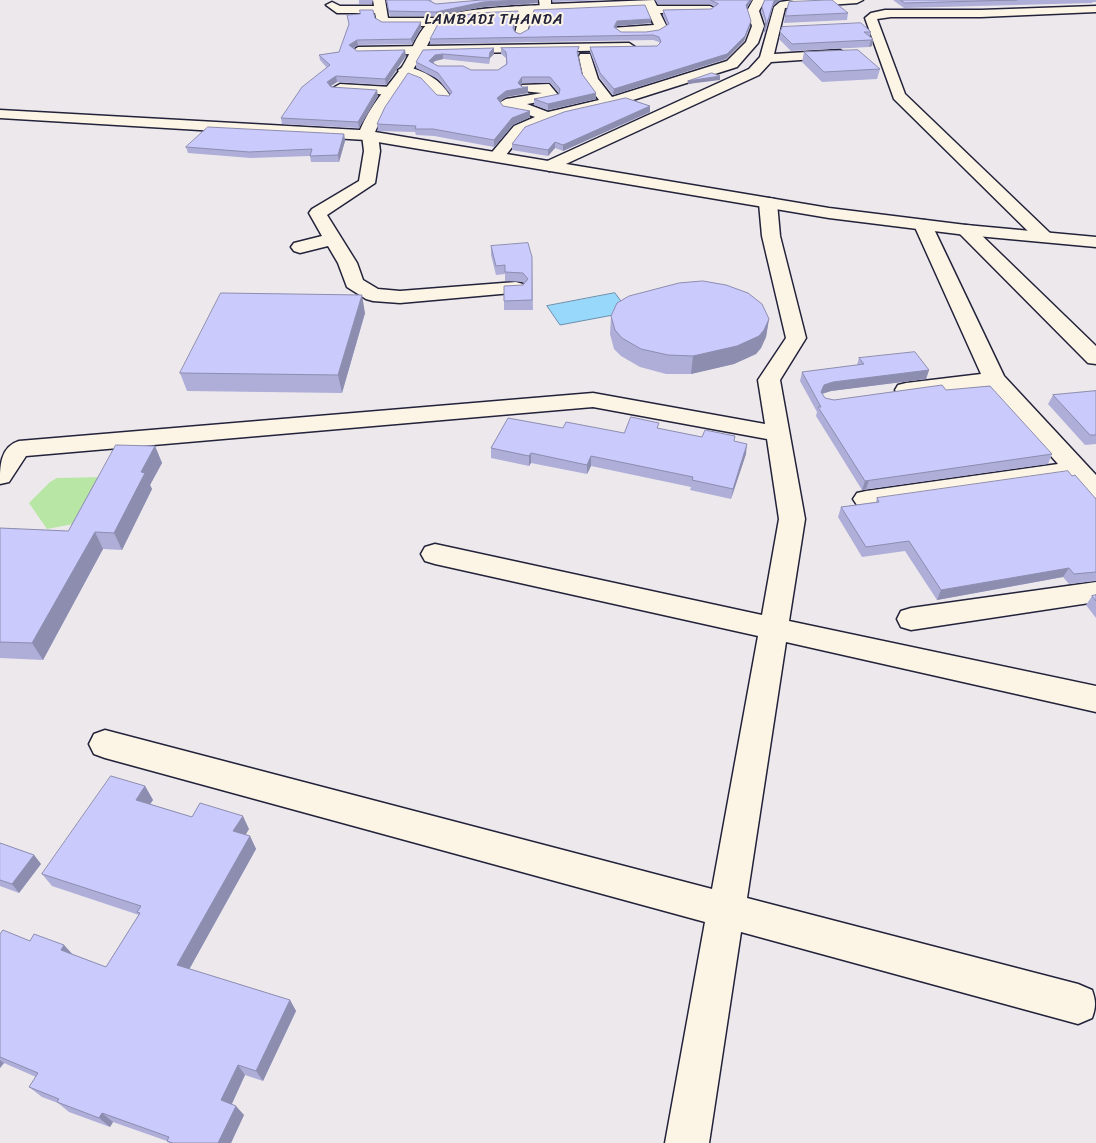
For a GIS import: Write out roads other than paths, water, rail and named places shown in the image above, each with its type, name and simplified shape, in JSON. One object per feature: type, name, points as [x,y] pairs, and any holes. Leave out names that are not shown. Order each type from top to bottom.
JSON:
[{"type":"street","points":[[496,158],[519,129],[549,117],[609,103],[732,64],[752,44],[758,26],[753,11],[758,0]]},
{"type":"street","points":[[549,166],[754,72],[766,58],[779,29],[780,7],[784,4],[805,1],[857,0]]},
{"type":"street","points":[[331,5],[337,10],[379,4],[383,22],[435,22]]},
{"type":"street","points":[[516,288],[400,297],[373,295],[354,283],[352,268],[324,227],[318,213],[367,183],[372,151],[368,135],[374,114],[411,61],[428,28],[435,22],[476,5],[527,10],[545,4],[627,9],[710,9]]},
{"type":"street","points":[[1044,237],[899,96],[871,18],[875,15],[885,14],[982,14],[1096,8]]},
{"type":"street","points":[[606,14],[627,9]]},
{"type":"street","points":[[652,9],[661,27],[648,30],[588,28],[652,9]]},
{"type":"street","points":[[527,10],[517,33],[536,32]]},
{"type":"street","points":[[411,61],[648,46],[648,30]]},
{"type":"street","points":[[426,34],[443,34]]},
{"type":"street","points":[[456,66],[458,58],[498,61],[539,53],[611,56]]},
{"type":"street","points":[[766,58],[851,54]]},
{"type":"street","points":[[354,55],[411,61],[437,66]]},
{"type":"street","points":[[585,56],[591,80],[609,103]]},
{"type":"street","points":[[411,61],[422,75],[432,81],[444,97]]},
{"type":"street","points":[[536,84],[544,87],[552,96],[506,103],[508,107],[521,106],[525,110],[549,117]]},
{"type":"street","points":[[337,88],[391,91]]},
{"type":"street","points":[[0,114],[368,135],[829,213],[966,230],[1096,242]]},
{"type":"street","points":[[687,1143],[792,520],[769,380],[796,338],[771,236],[768,203]]},
{"type":"street","points":[[922,225],[994,379],[1096,490]]},
{"type":"street","points":[[966,230],[1096,358]]},
{"type":"street","points":[[300,247],[334,239]]},
{"type":"street","points":[[888,393],[994,379]]},
{"type":"street","points":[[0,476],[19,449],[593,400],[778,434]]},
{"type":"street","points":[[866,499],[1077,469]]},
{"type":"street","points":[[435,554],[1096,699]]},
{"type":"street","points":[[911,619],[1096,592]]},
{"type":"street","points":[[105,744],[1078,1004]]},
{"type":"water","points":[[615,293],[629,312],[560,325],[547,306]]},
{"type":"district","name":"LAMBADI THANDA","points":[[494,20]]}]
